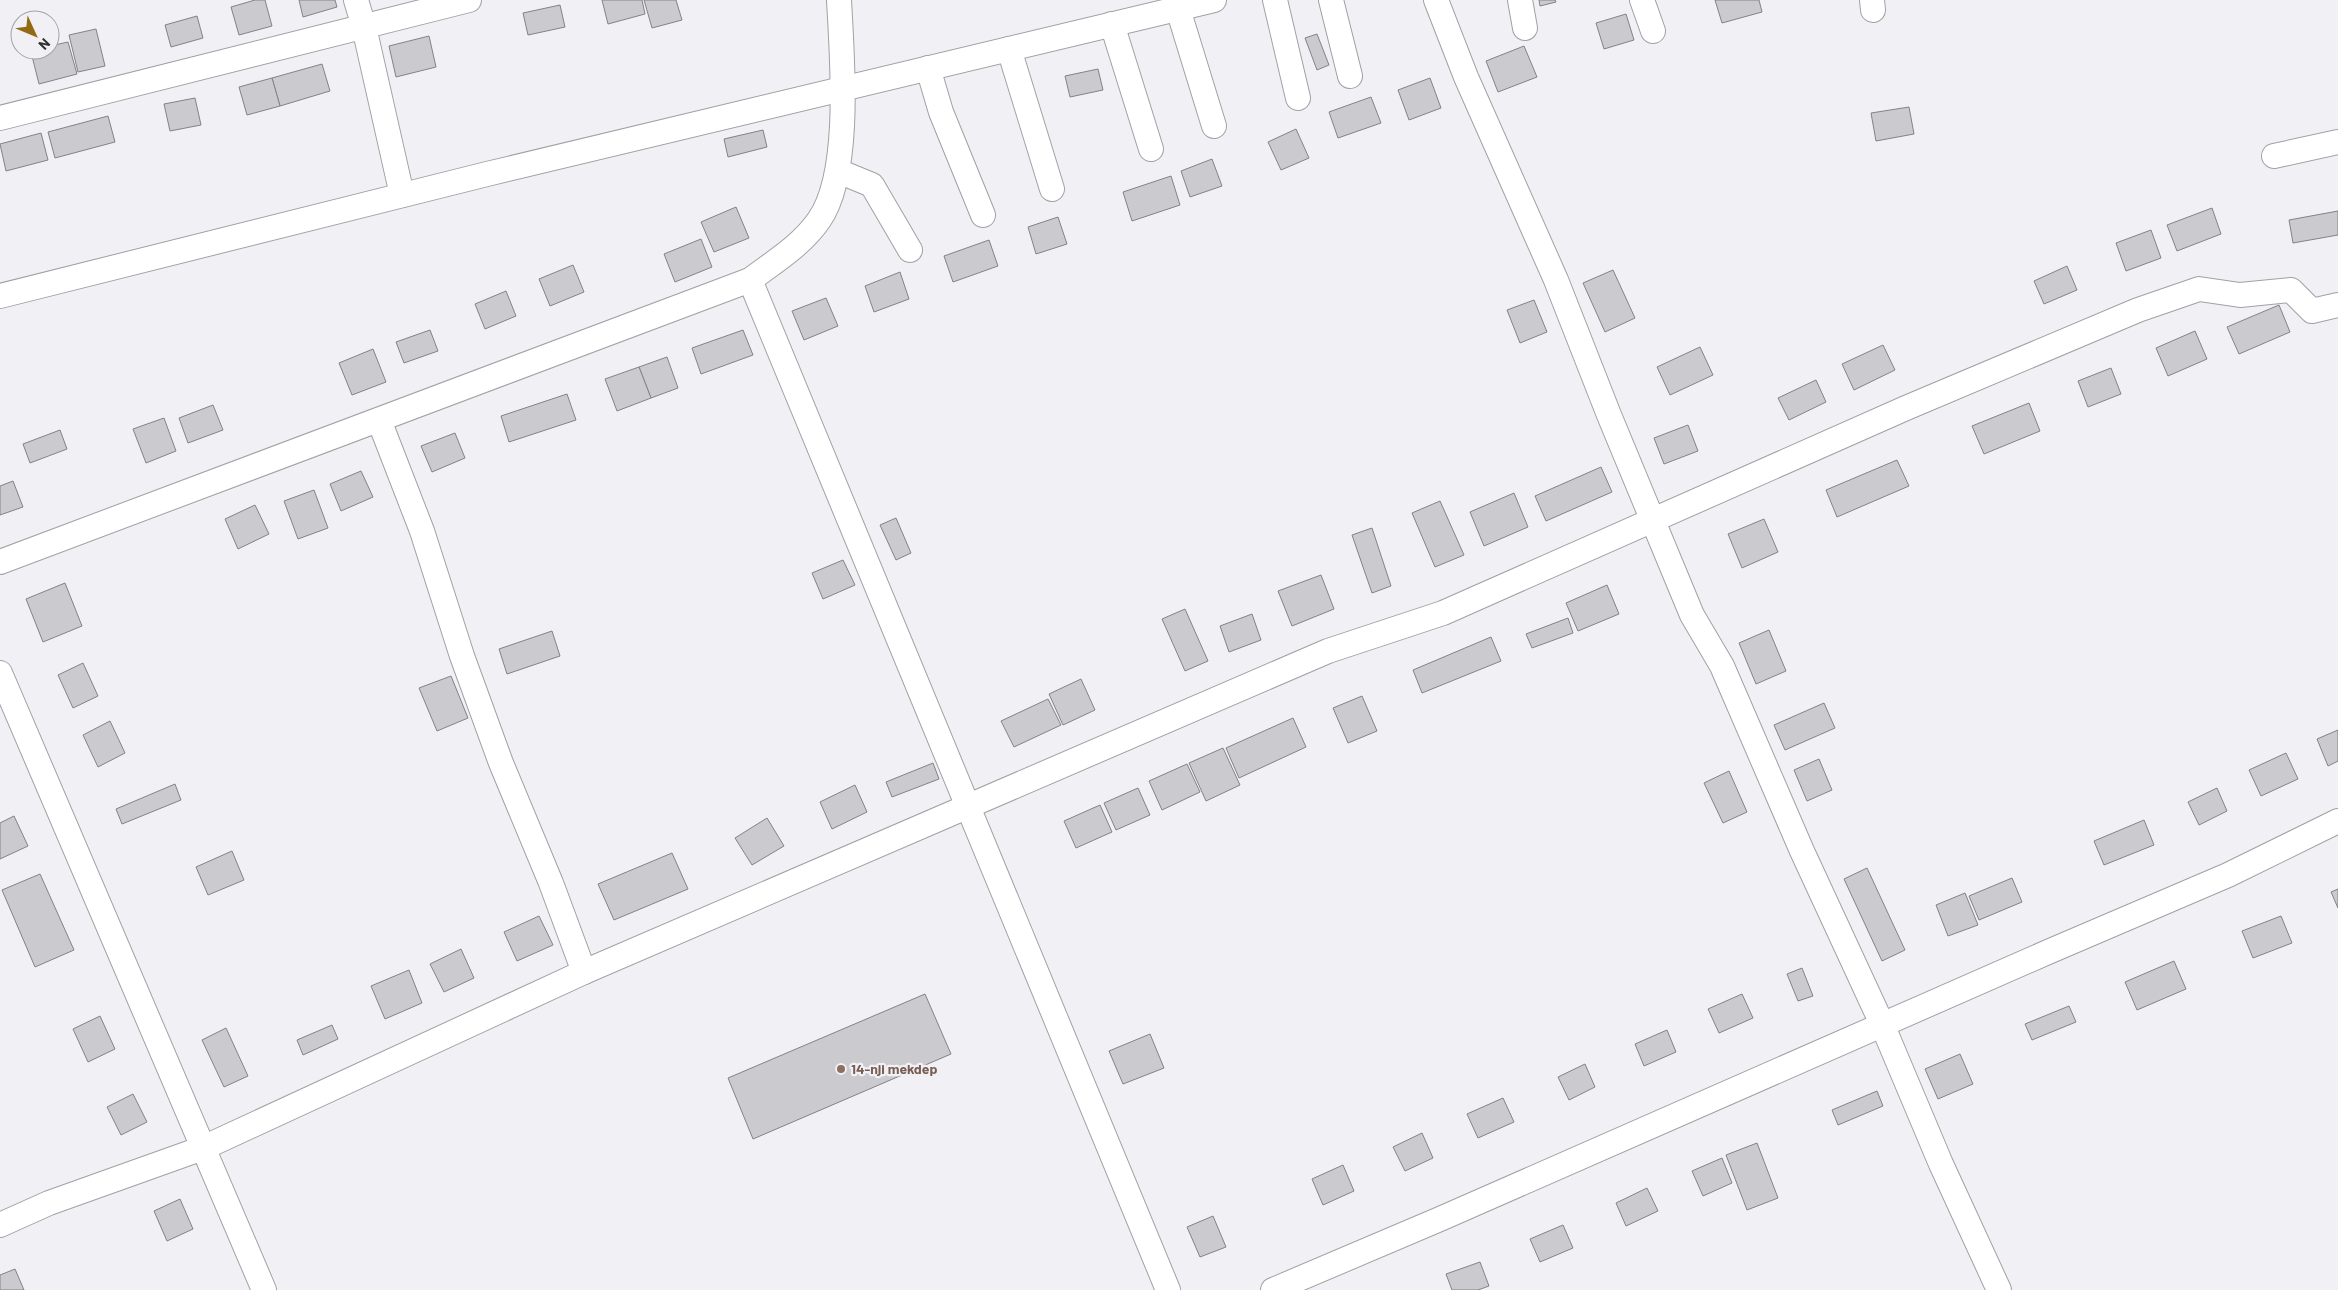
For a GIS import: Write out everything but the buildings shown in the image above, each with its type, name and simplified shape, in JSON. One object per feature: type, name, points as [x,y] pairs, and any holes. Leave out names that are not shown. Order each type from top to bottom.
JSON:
[{"type":"street","points":[[356,0],[364,27],[402,195]]},
{"type":"street","points":[[0,118],[469,0]]},
{"type":"street","points":[[0,562],[750,280],[794,246],[819,221],[831,198],[838,171],[843,89],[839,0]]},
{"type":"street","points":[[0,296],[402,195],[1214,0]]},
{"type":"street","points":[[1275,0],[1298,98]]},
{"type":"street","points":[[1331,0],[1350,76]]},
{"type":"street","points":[[1436,0],[1466,77],[1556,280],[1609,415],[1692,615],[1722,666],[1802,851],[1882,1024],[1941,1164],[1999,1290]]},
{"type":"street","points":[[1520,0],[1525,28]]},
{"type":"street","points":[[1642,0],[1653,30]]},
{"type":"street","points":[[1178,8],[1214,126]]},
{"type":"street","points":[[1112,24],[1151,149]]},
{"type":"street","points":[[1009,49],[1052,189]]},
{"type":"street","points":[[928,68],[942,112],[983,215]]},
{"type":"street","points":[[2274,156],[2338,142]]},
{"type":"street","points":[[838,171],[872,185],[910,250]]},
{"type":"street","points":[[750,280],[1168,1290]]},
{"type":"street","points":[[0,1225],[49,1203],[203,1148],[584,972],[1328,651],[1443,613],[1652,519],[2102,325],[2199,289],[2240,295],[2292,290],[2312,311],[2338,305]]},
{"type":"street","points":[[379,420],[422,531],[462,656],[501,763],[551,883],[584,972]]},
{"type":"street","points":[[0,673],[264,1290]]},
{"type":"street","points":[[1273,1290],[2228,875],[2338,821]]},
{"type":"place","name":"14-nji mekdep","points":[[841,1069]]}]
